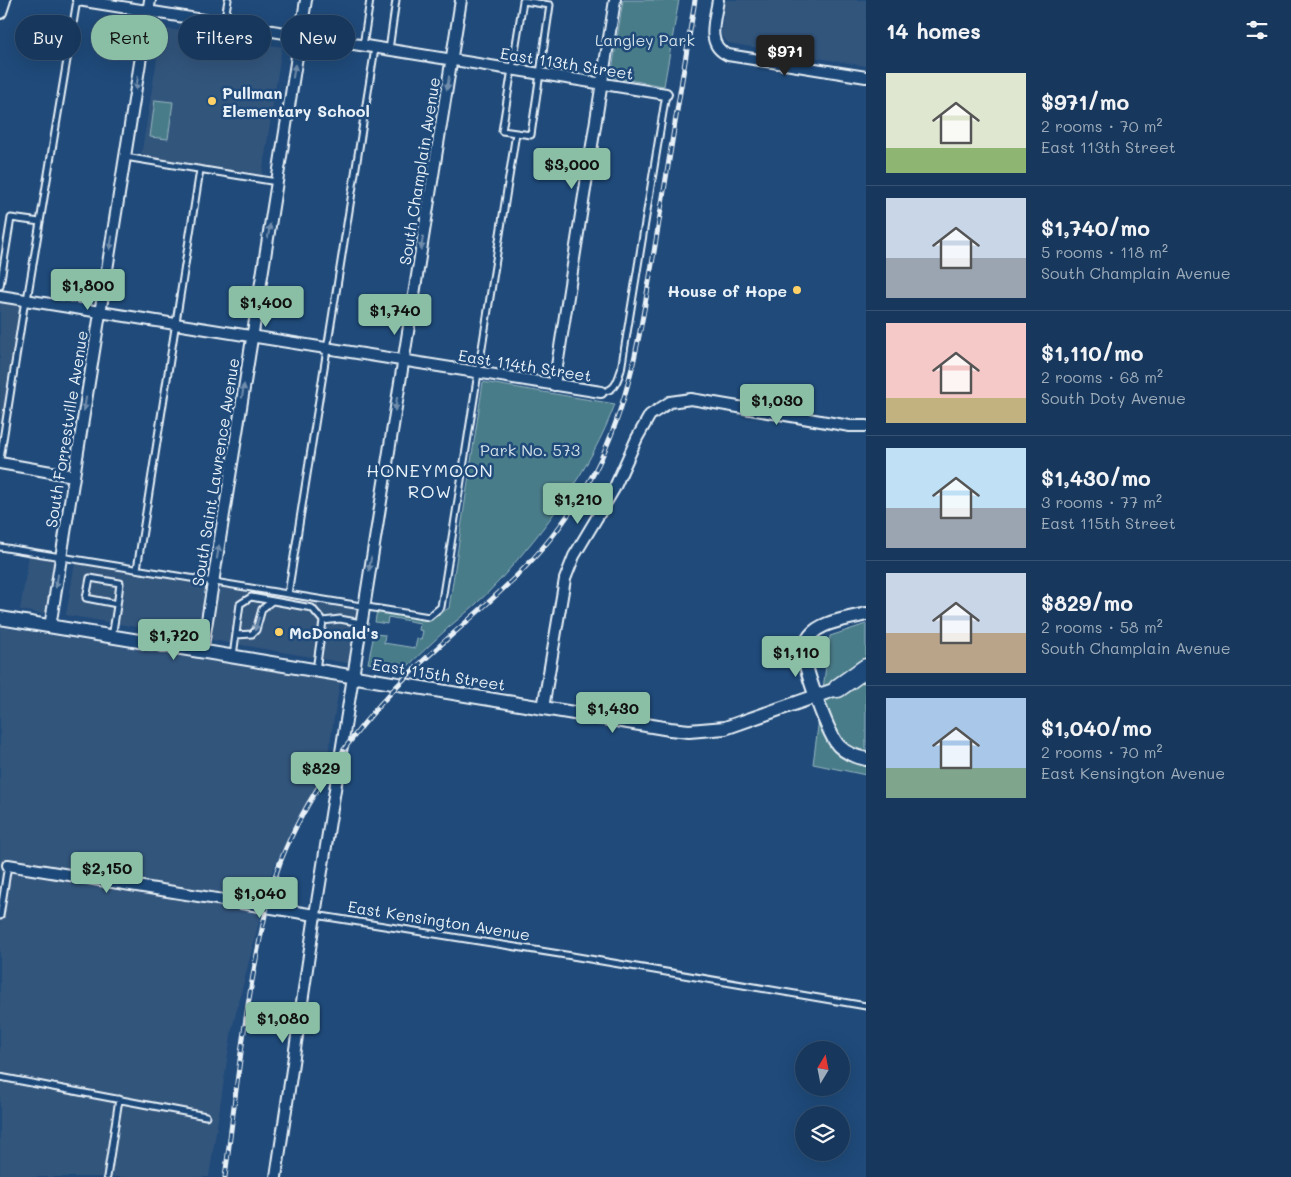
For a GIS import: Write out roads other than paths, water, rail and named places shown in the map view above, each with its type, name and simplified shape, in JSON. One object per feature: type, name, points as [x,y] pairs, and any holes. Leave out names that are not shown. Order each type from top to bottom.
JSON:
[{"type":"highway","points":[[856,684],[866,668]]},
{"type":"street","points":[[0,12],[4,0]]},
{"type":"street","name":"East 113th Street","points":[[78,0],[178,16]]},
{"type":"street","name":"South Forrestville Avenue","points":[[50,626],[150,0]]},
{"type":"street","name":"South Saint Lawrence Avenue","points":[[304,15],[306,0]]},
{"type":"street","name":"South Champlain Avenue","points":[[276,1177],[352,676],[461,0]]},
{"type":"street","points":[[554,384],[615,0]]},
{"type":"street","points":[[718,0],[713,32],[714,41],[718,49],[728,56],[866,77]]},
{"type":"street","name":"East 113th Street","points":[[355,45],[666,94]]},
{"type":"street","name":"South Saint Lawrence Avenue","points":[[202,652],[296,60]]},
{"type":"street","name":"East 114th Street","points":[[0,296],[601,392]]},
{"type":"street","points":[[543,708],[561,598],[569,567],[614,489],[637,438],[650,415],[670,402],[691,400],[850,426],[866,426]]},
{"type":"street","points":[[0,463],[74,476]]},
{"type":"street","points":[[866,614],[816,629],[806,641],[804,647],[805,661],[833,738],[847,752],[866,760]]},
{"type":"street","name":"East 115th Street","points":[[0,618],[689,731],[725,728],[856,684]]},
{"type":"street","name":"East Kensington Avenue","points":[[8,865],[315,915]]},
{"type":"lane","points":[[0,459],[78,0]]},
{"type":"lane","points":[[226,15],[228,0]]},
{"type":"lane","points":[[363,46],[370,0]]},
{"type":"lane","points":[[389,50],[396,0]]},
{"type":"lane","points":[[523,1],[550,5],[531,135],[502,131],[512,70],[523,1]]},
{"type":"lane","points":[[288,594],[375,48]]},
{"type":"lane","points":[[601,392],[612,389],[621,370],[666,94]]},
{"type":"lane","points":[[0,547],[429,617],[441,607],[516,133]]},
{"type":"lane","points":[[125,158],[277,182]]},
{"type":"lane","points":[[136,569],[200,170]]},
{"type":"lane","points":[[0,286],[11,218],[40,222]]},
{"type":"lane","points":[[112,637],[117,604],[120,583],[90,578],[86,598],[117,604]]},
{"type":"lane","points":[[233,657],[240,604],[252,597],[312,608],[323,621],[316,670]]},
{"type":"lane","points":[[236,635],[252,634],[256,630],[262,609],[272,601]]},
{"type":"lane","points":[[323,621],[340,619],[361,623]]},
{"type":"lane","points":[[0,916],[8,865]]},
{"type":"lane","name":"East Kensington Avenue","points":[[315,915],[866,1006]]},
{"type":"lane","points":[[0,1077],[206,1116]]},
{"type":"lane","points":[[107,1177],[119,1099]]},
{"type":"railway","points":[[225,1177],[253,977],[270,893],[291,837],[331,768],[380,704],[423,661],[518,575],[543,547],[567,517],[587,485],[608,442],[619,414],[641,328],[695,0]]},
{"type":"place","name":"Pullman Elementary School","points":[[212,101]]},
{"type":"place","name":"House of Hope","points":[[797,290]]},
{"type":"place","name":"McDonald's","points":[[279,632]]},
{"type":"district","name":"HONEYMOON ROW","points":[[430,480]]},
{"type":"park label","name":"Langley Park","points":[[645,39]]},
{"type":"park label","name":"Park No. 573","points":[[530,449]]}]
